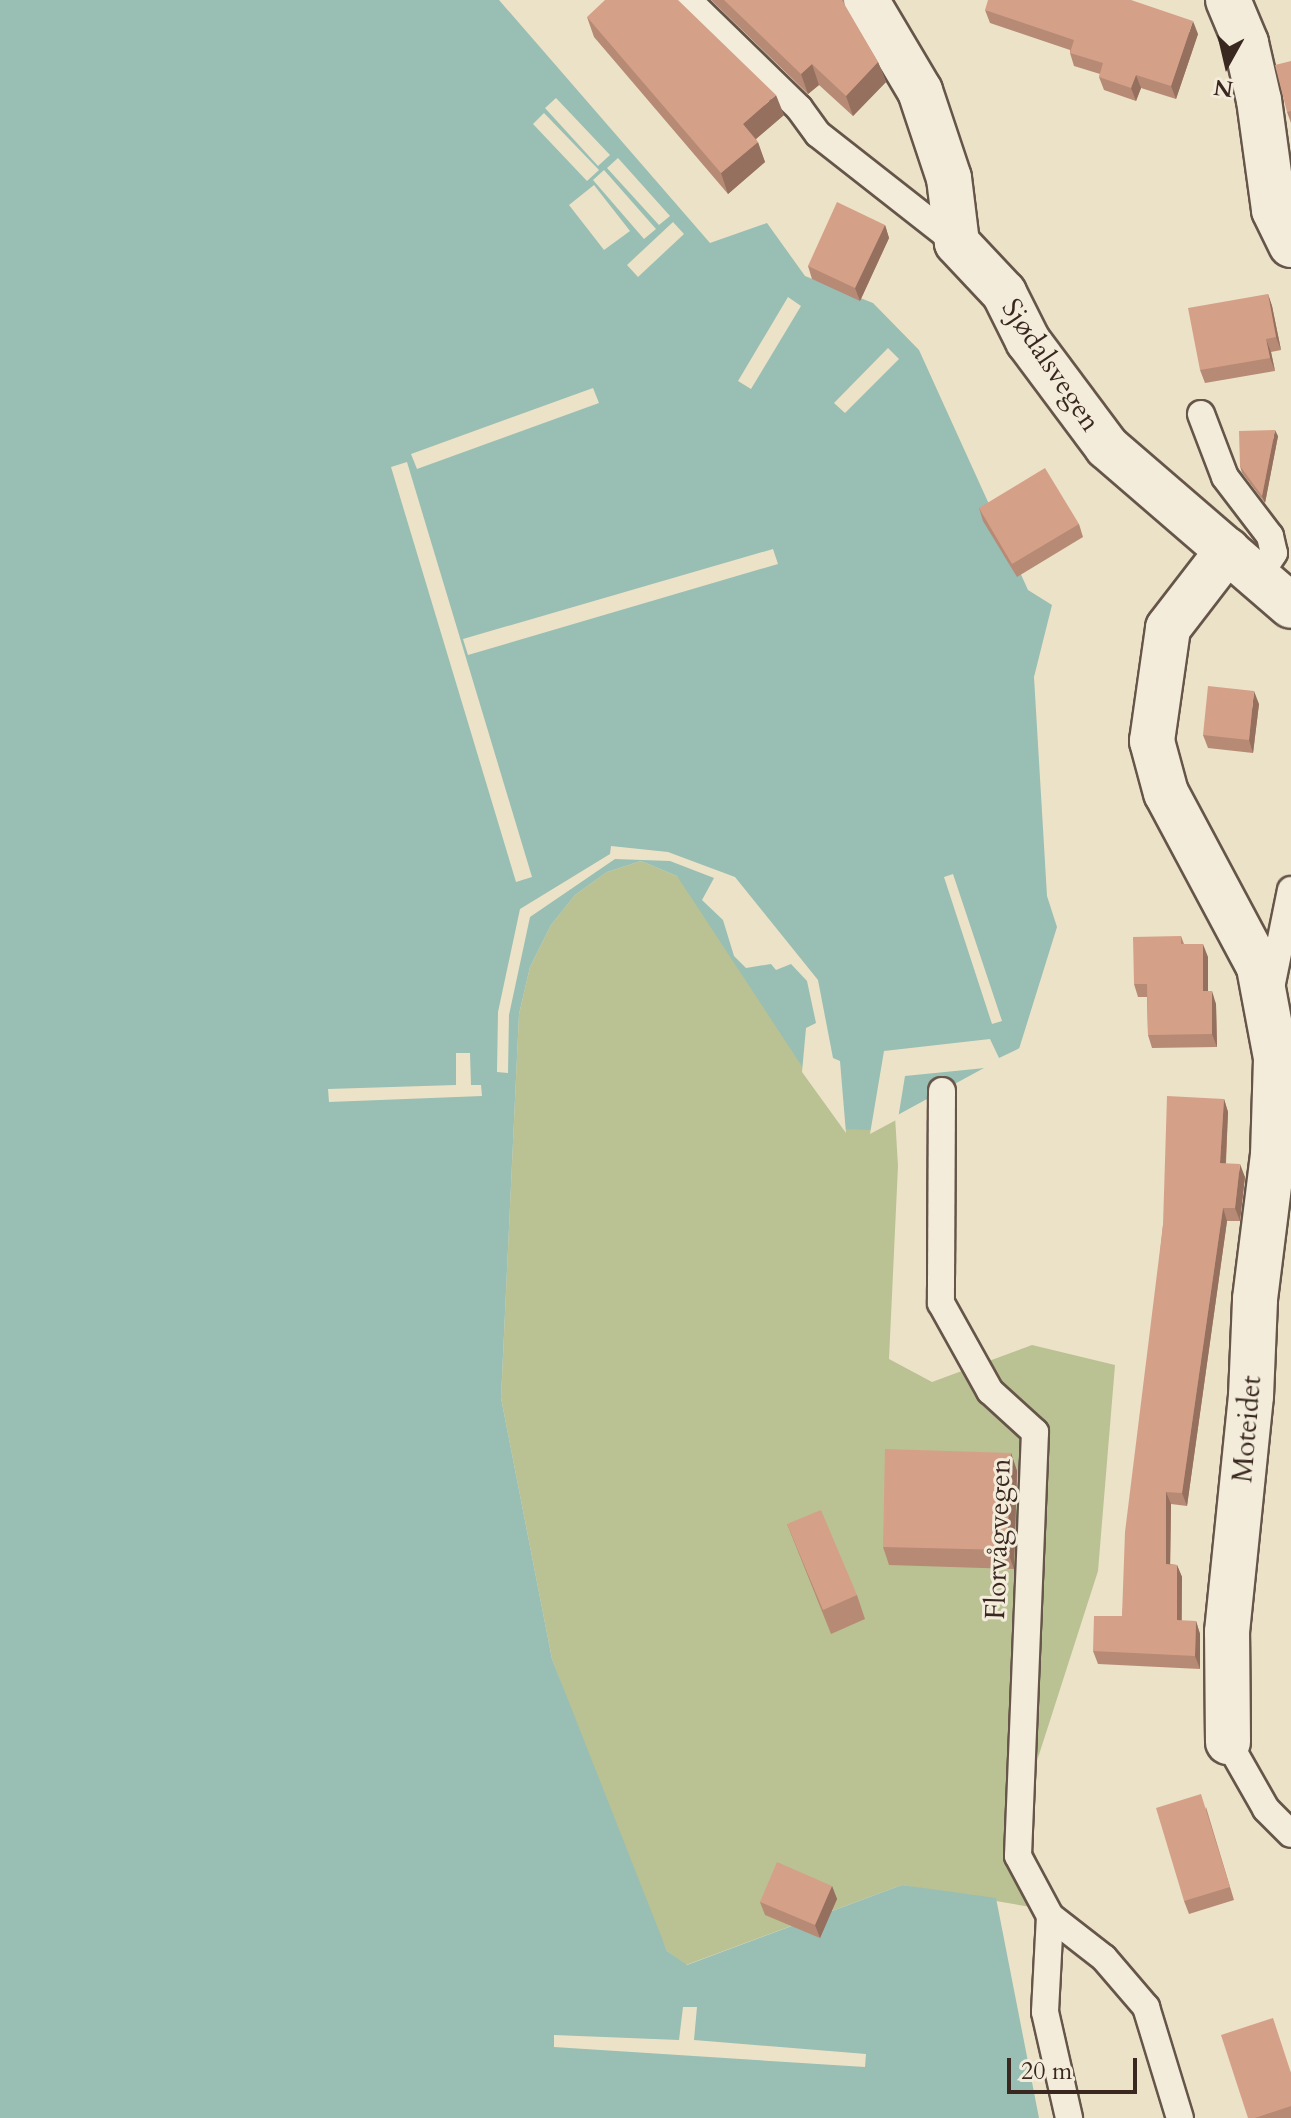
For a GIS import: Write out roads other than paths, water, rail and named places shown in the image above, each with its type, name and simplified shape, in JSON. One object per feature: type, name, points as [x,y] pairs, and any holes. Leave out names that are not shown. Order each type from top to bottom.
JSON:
[{"type":"street","points":[[866,0],[920,91],[949,178],[957,243]]},
{"type":"street","points":[[1228,0],[1246,43],[1259,100],[1274,210],[1291,245]]},
{"type":"street","name":"Sjødalsvegen","points":[[957,243],[1004,293],[1028,341],[1107,447],[1291,606]]},
{"type":"street","name":"Moteidet","points":[[1228,1742],[1227,1632],[1278,1222],[1276,1058],[1259,967],[1166,793],[1152,741],[1168,628],[1244,563]]},
{"type":"lane","name":"Sjødalsvegen","points":[[688,0],[799,108],[818,134],[957,243]]},
{"type":"lane","points":[[1201,414],[1225,477],[1270,536],[1274,553],[1244,563]]},
{"type":"lane","name":"Moteidet","points":[[1268,1004],[1291,890]]},
{"type":"lane","name":"Florvågvegen","points":[[942,1091],[941,1303],[990,1391],[1035,1432],[1016,1845],[1031,1887],[1050,1916],[1104,1958],[1146,2007],[1180,2118]]},
{"type":"lane","name":"Moteidet","points":[[1228,1742],[1266,1809],[1291,1834]]},
{"type":"lane","points":[[1050,1916],[1045,2012],[1069,2118]]},
{"type":"water","points":[[0,0],[499,0],[710,243],[767,223],[805,276],[873,303],[919,350],[1028,590],[1052,605],[1034,677],[1047,896],[1057,927],[1019,1049],[870,1130],[843,1129],[677,876],[641,861],[607,872],[575,895],[551,925],[530,967],[519,1014],[501,1398],[552,1659],[667,1951],[687,1965],[902,1885],[996,1898],[1039,2118],[0,2118]]}]
